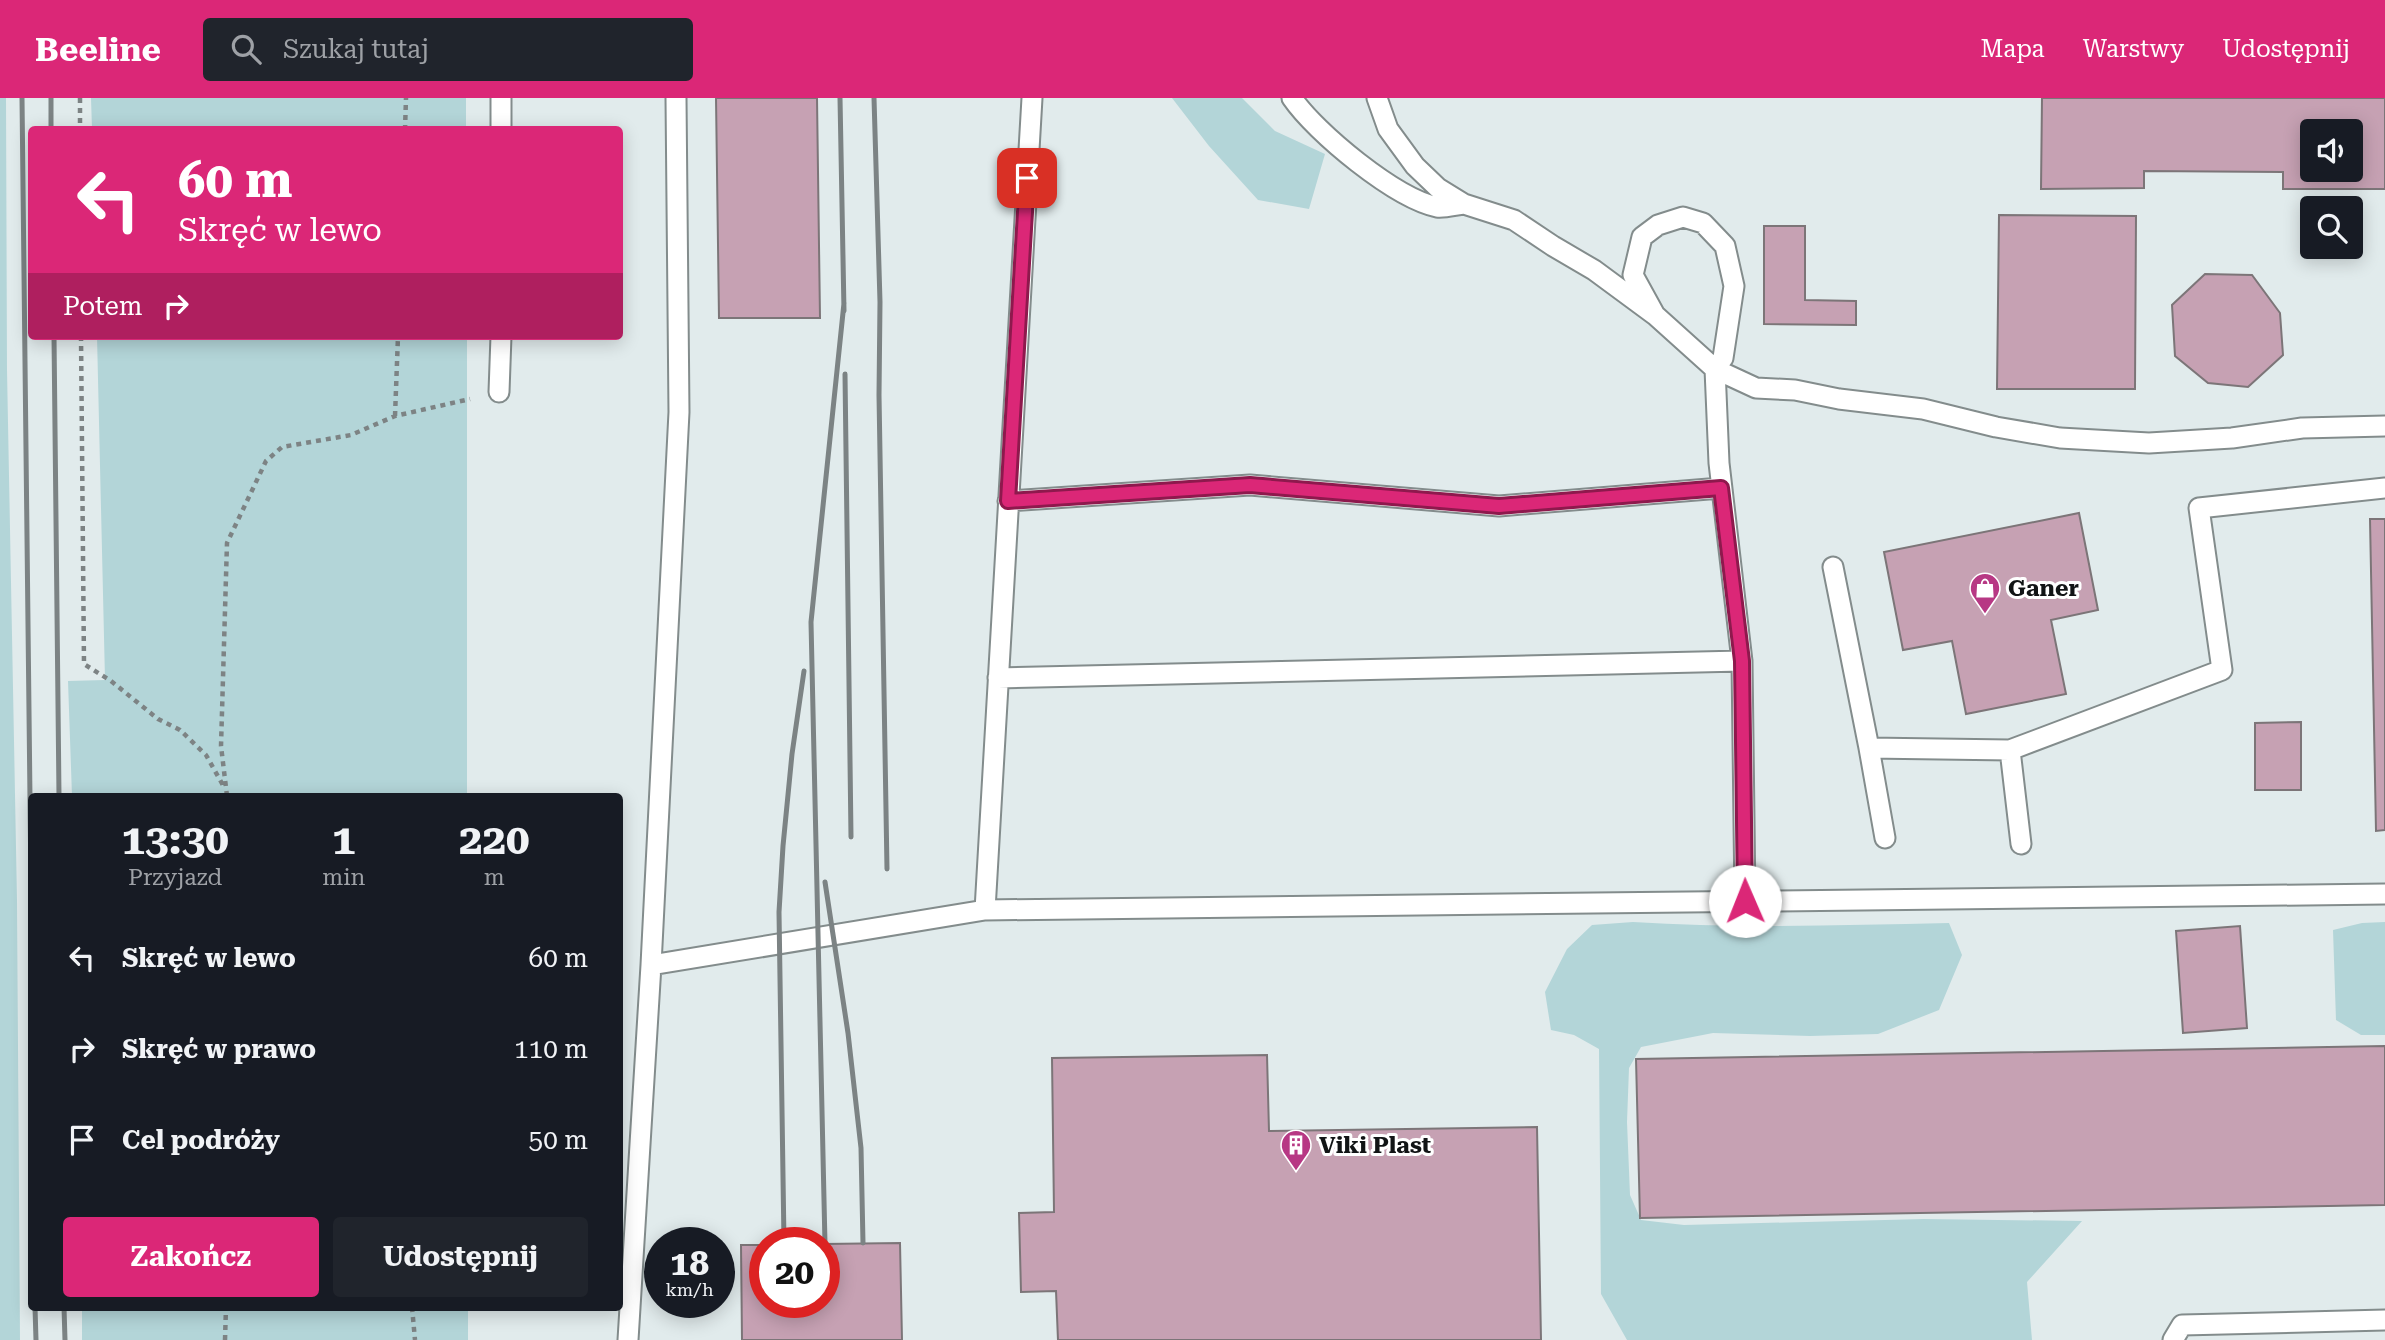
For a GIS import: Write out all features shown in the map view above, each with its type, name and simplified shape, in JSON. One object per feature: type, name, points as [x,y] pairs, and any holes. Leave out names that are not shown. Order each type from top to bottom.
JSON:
[{"type":"lane","points":[[501,98],[501,126]]},
{"type":"lane","points":[[628,1340],[651,965],[678,412],[676,98]]},
{"type":"lane","points":[[985,910],[1032,98]]},
{"type":"lane","points":[[1292,98],[1303,114],[1317,127],[1393,188],[1439,207],[1464,204]]},
{"type":"lane","points":[[1377,98],[1388,129],[1415,166],[1438,188],[1464,204],[1514,219],[1594,270],[1654,315],[1715,369],[1756,387],[1795,390],[1839,399],[1923,409],[1996,427],[2060,438],[2149,443],[2232,438],[2302,428],[2385,426]]},
{"type":"lane","points":[[1654,315],[1633,275],[1642,237],[1658,225],[1682,217],[1703,223],[1725,246],[1734,286],[1723,358],[1715,369],[1721,488],[1742,661],[1745,901]]},
{"type":"lane","points":[[499,392],[501,340]]},
{"type":"lane","points":[[1008,501],[1250,485],[1499,506],[1721,488]]},
{"type":"lane","points":[[1869,748],[2010,750],[2222,670],[2199,508],[2385,488]]},
{"type":"lane","points":[[1833,567],[1885,838]]},
{"type":"lane","points":[[998,678],[1742,661]]},
{"type":"lane","points":[[2010,750],[2021,844]]},
{"type":"lane","points":[[651,965],[985,910],[2385,894]]},
{"type":"lane","points":[[2173,1340],[2182,1325],[2385,1320]]},
{"type":"path","points":[[80,98],[80,126]]},
{"type":"path","points":[[405,126],[406,98]]},
{"type":"path","points":[[81,340],[84,664],[111,681],[158,719],[180,730],[205,755],[226,793]]},
{"type":"path","points":[[395,416],[398,340]]},
{"type":"path","points":[[226,793],[222,746],[227,543],[266,461],[282,447],[351,435],[395,416],[499,392]]},
{"type":"path","points":[[225,1340],[226,1311]]},
{"type":"path","points":[[412,1311],[415,1340]]},
{"type":"shaded area","points":[[0,98],[6,98],[20,1340],[0,1340]]},
{"type":"shaded area","points":[[91,98],[466,98],[466,126],[92,126]]},
{"type":"shaded area","points":[[1172,98],[1242,98],[1275,131],[1325,154],[1309,209],[1258,200],[1209,146]]},
{"type":"shaded area","points":[[97,340],[467,340],[467,793],[72,793],[68,681],[105,680]]},
{"type":"shaded area","points":[[1633,922],[1751,926],[1949,923],[1962,955],[1939,1010],[1878,1034],[1810,1036],[1713,1033],[1641,1047],[1629,1068],[1627,1122],[1630,1195],[1641,1220],[1684,1225],[1924,1219],[2082,1221],[2027,1282],[2032,1340],[1627,1340],[1601,1294],[1599,1049],[1574,1035],[1551,1030],[1545,992],[1567,949],[1592,925]]},
{"type":"shaded area","points":[[2385,922],[2385,1035],[2361,1035],[2336,1020],[2333,930],[2362,923]]},
{"type":"shaded area","points":[[82,1311],[468,1311],[468,1340],[82,1340]]},
{"type":"building","points":[[716,98],[817,98],[820,318],[719,318]]},
{"type":"building","points":[[2042,98],[2385,98],[2385,189],[2283,189],[2283,172],[2144,171],[2144,188],[2041,189]]},
{"type":"building","points":[[1999,215],[2136,216],[2135,389],[1997,389]]},
{"type":"building","points":[[1764,226],[1805,226],[1805,300],[1856,301],[1856,325],[1764,324]]},
{"type":"building","points":[[2205,274],[2252,275],[2280,313],[2283,355],[2248,387],[2208,383],[2175,356],[2172,305]]},
{"type":"building","name":"Ganer","points":[[2079,513],[2098,610],[2051,620],[2066,694],[1966,714],[1952,641],[1903,650],[1884,552]]},
{"type":"building","points":[[2370,519],[2385,519],[2385,830],[2376,831]]},
{"type":"building","points":[[2301,722],[2301,790],[2255,790],[2255,723]]},
{"type":"building","points":[[2240,926],[2247,1028],[2183,1033],[2176,931]]},
{"type":"building","points":[[2385,1046],[2385,1205],[1640,1218],[1636,1059]]},
{"type":"building","name":"Viki Plast","points":[[1267,1055],[1269,1131],[1537,1127],[1541,1340],[1058,1340],[1056,1291],[1021,1292],[1019,1213],[1054,1212],[1052,1058]]},
{"type":"building","points":[[900,1243],[902,1340],[742,1340],[741,1245],[749,1245],[749,1318],[840,1318],[840,1244]]},
{"type":"railway","points":[[22,98],[30,793]]},
{"type":"railway","points":[[51,98],[51,126]]},
{"type":"railway","points":[[840,98],[844,311]]},
{"type":"railway","points":[[874,98],[880,302],[879,395],[887,869]]},
{"type":"railway","points":[[825,1227],[811,622],[844,303]]},
{"type":"railway","points":[[54,340],[59,793]]},
{"type":"railway","points":[[845,374],[851,837]]},
{"type":"railway","points":[[784,1227],[779,912],[792,754],[804,671]]},
{"type":"railway","points":[[825,882],[848,1033],[861,1148],[863,1243]]},
{"type":"railway","points":[[35,1311],[36,1340]]},
{"type":"railway","points":[[64,1311],[65,1340]]},
{"type":"place","name":"Ganer","points":[[1985,615]]},
{"type":"place","name":"Viki Plast","points":[[1296,1172]]},
{"type":"route","points":[[1027,178],[1008,501],[1250,485],[1499,506],[1721,488],[1742,661],[1745,901]]}]
